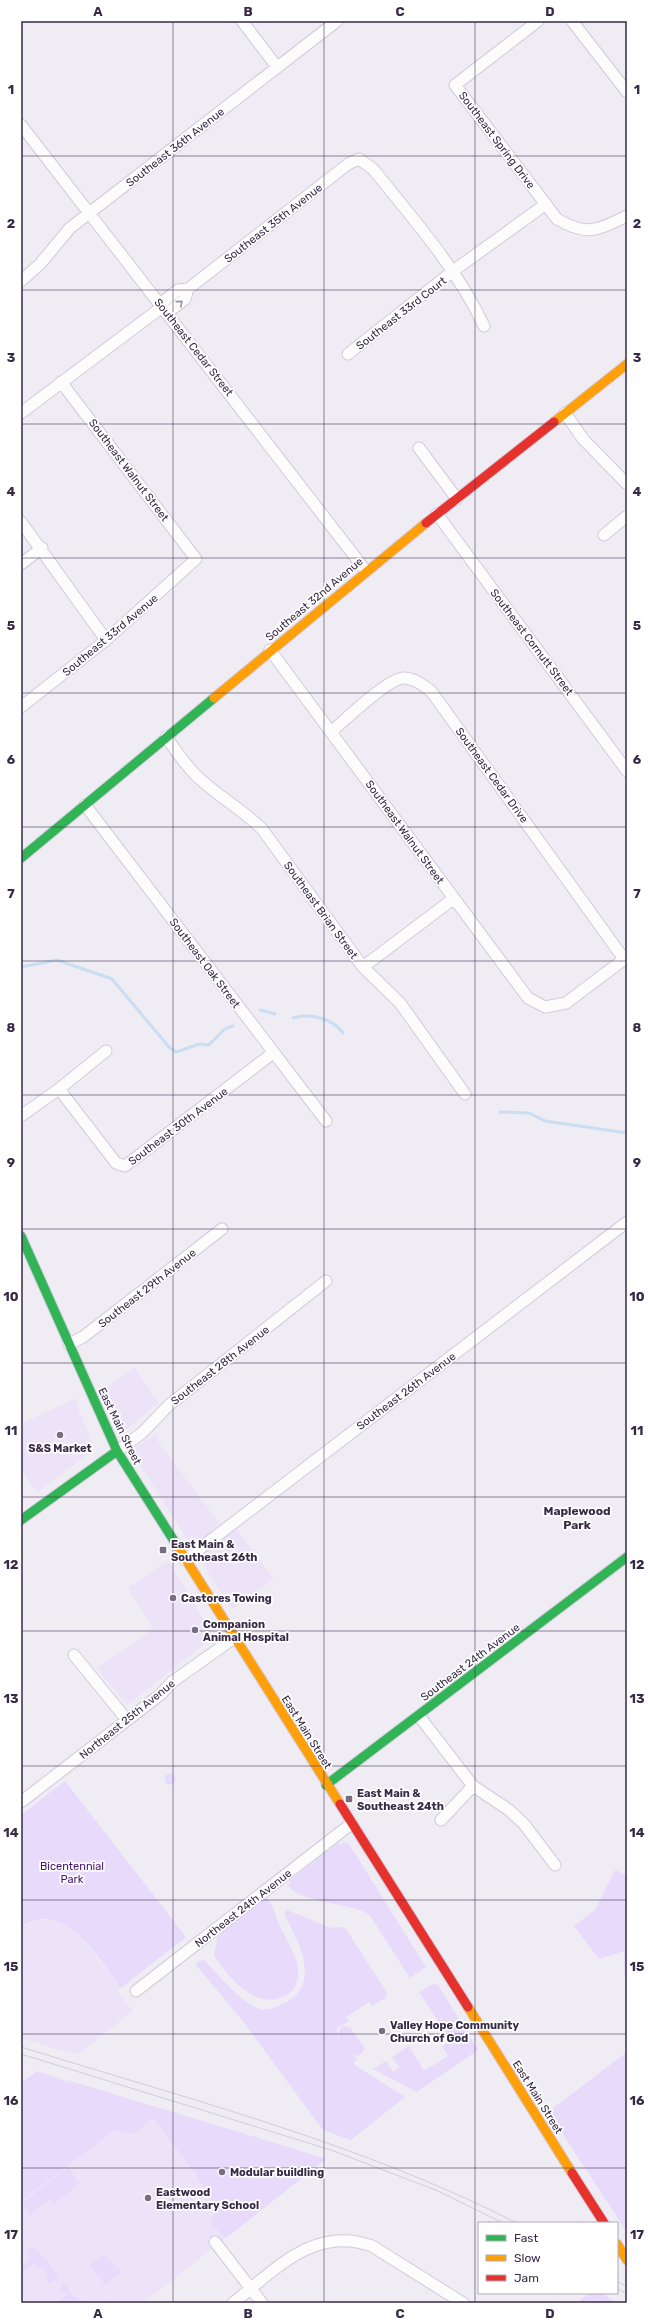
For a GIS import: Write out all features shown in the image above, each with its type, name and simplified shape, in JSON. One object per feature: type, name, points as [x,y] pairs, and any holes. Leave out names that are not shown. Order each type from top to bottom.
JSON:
[{"type":"main road","name":"Southeast 32nd Avenue","points":[[21,858],[366,571],[627,364]]},
{"type":"main road","name":"East Main Street","points":[[21,1236],[117,1451],[326,1785],[603,2222]]},
{"type":"main road","points":[[21,1520],[117,1451]]},
{"type":"main road","name":"Southeast 24th Avenue","points":[[326,1785],[627,1557]]},
{"type":"main road","points":[[618,2246],[627,2260]]},
{"type":"street","points":[[242,21],[277,67]]},
{"type":"street","name":"Southeast 36th Avenue","points":[[21,281],[40,264],[63,234],[337,21]]},
{"type":"street","name":"Southeast Spring Drive","points":[[538,21],[455,85],[557,219],[571,227],[583,230],[599,230],[627,216]]},
{"type":"street","points":[[572,21],[627,92]]},
{"type":"street","name":"Southeast Cedar Street","points":[[21,125],[366,571]]},
{"type":"street","name":"Southeast 35th Avenue","points":[[21,413],[163,308],[178,290],[188,289],[348,164],[359,159],[373,169],[453,271]]},
{"type":"street","points":[[484,326],[470,296],[453,271],[546,204]]},
{"type":"street","name":"Southeast 33rd Court","points":[[348,354],[453,271]]},
{"type":"street","name":"Southeast Walnut Street","points":[[61,382],[196,559]]},
{"type":"street","points":[[565,413],[584,439],[627,484]]},
{"type":"street","points":[[419,448],[457,499]]},
{"type":"street","name":"Southeast Cornutt Street","points":[[437,514],[627,771]]},
{"type":"street","points":[[604,535],[627,516]]},
{"type":"street","points":[[21,522],[42,548],[106,640]]},
{"type":"street","points":[[21,564],[42,548]]},
{"type":"street","name":"Southeast 33rd Avenue","points":[[21,708],[106,640],[196,559]]},
{"type":"street","name":"Southeast Walnut Street","points":[[270,650],[453,899],[528,998],[545,1007],[566,1003],[626,958]]},
{"type":"street","name":"Southeast Cedar Drive","points":[[331,732],[387,684],[403,677],[419,682],[431,692],[626,958]]},
{"type":"street","name":"Southeast Brian Street","points":[[166,737],[198,777],[225,800],[247,814],[262,829],[363,967],[400,1003],[465,1094]]},
{"type":"street","name":"Southeast Oak Street","points":[[85,805],[326,1121]]},
{"type":"street","points":[[363,967],[453,899]]},
{"type":"street","points":[[21,1116],[59,1089],[106,1050]]},
{"type":"street","name":"Southeast 30th Avenue","points":[[59,1089],[116,1163],[125,1166],[273,1053]]},
{"type":"street","name":"Southeast 26th Avenue","points":[[185,1560],[627,1222]]},
{"type":"street","name":"Southeast 29th Avenue","points":[[69,1344],[83,1337],[222,1229]]},
{"type":"street","name":"Southeast 28th Avenue","points":[[117,1451],[147,1429],[169,1405],[326,1281]]},
{"type":"street","name":"Northeast 25th Avenue","points":[[21,1802],[127,1720],[172,1682],[234,1638]]},
{"type":"street","points":[[74,1654],[127,1720]]},
{"type":"street","points":[[419,1716],[473,1786],[509,1810],[524,1824],[555,1865]]},
{"type":"street","points":[[441,1820],[473,1786]]},
{"type":"street","name":"Northeast 24th Avenue","points":[[136,1991],[351,1824]]},
{"type":"street","points":[[233,2303],[295,2254],[315,2245],[334,2240],[356,2240],[372,2246],[463,2303]]},
{"type":"street","points":[[215,2242],[262,2303]]},
{"type":"shaded area","points":[[134,1367],[159,1403],[127,1429],[119,1428],[103,1390]]},
{"type":"shaded area","points":[[76,1398],[77,1406],[93,1446],[91,1452],[37,1492],[21,1469],[21,1424]]},
{"type":"shaded area","points":[[160,1432],[156,1439],[219,1523],[238,1531],[274,1579],[232,1610],[134,1455],[136,1447]]},
{"type":"shaded area","points":[[168,1560],[211,1632],[209,1641],[127,1705],[97,1668],[153,1629],[128,1588]]},
{"type":"shaded area","points":[[39,1920],[61,1921],[78,1933],[121,1988],[117,1991],[133,2011],[77,2055],[21,2038],[21,1927]]},
{"type":"shaded area","name":"Eastwood Elementary School","points":[[37,2071],[326,2159],[143,2303],[21,2303],[21,2083]]},
{"type":"green space","points":[[170,1773],[174,1775],[176,1779],[174,1783],[170,1785],[166,1783],[164,1779],[166,1775]]},
{"type":"green space","name":"Bicentennial Park","points":[[65,1781],[186,1937],[121,1988],[91,1948],[79,1935],[66,1925],[52,1920],[37,1920],[21,1927],[21,1815]]},
{"type":"green space","points":[[344,1842],[349,1844],[426,1967],[410,1978],[369,1914],[349,1907],[315,1900],[295,1892],[288,1886],[291,1880],[338,1843],[340,1845]]},
{"type":"green space","points":[[615,1870],[627,1875],[627,1977],[624,1974],[624,1951],[599,1959],[574,1926],[595,1910]]},
{"type":"green space","points":[[267,1898],[293,1952],[298,1968],[298,1976],[293,1990],[287,1995],[276,1999],[265,1999],[255,1996],[245,1990],[236,1983],[214,1956],[218,1934],[261,1900]]},
{"type":"green space","points":[[287,1910],[331,1928],[342,1927],[346,1929],[387,1993],[385,1998],[372,2006],[369,2002],[346,2017],[349,2021],[337,2028],[337,2033],[340,2042],[357,2059],[353,2064],[405,2097],[351,2140],[323,2130],[242,2020],[195,1964],[203,1959],[228,1986],[249,2004],[257,2008],[274,2008],[283,2004],[295,1996],[302,1986],[305,1975],[301,1950],[284,1914]]},
{"type":"green space","points":[[433,1984],[438,1985],[478,2050],[417,2092],[373,2069],[386,2061],[393,2072],[399,2067],[392,2057],[409,2046],[424,2071],[448,2056],[442,2046],[451,2041],[419,1992]]},
{"type":"green space","points":[[343,2026],[350,2027],[365,2049],[359,2056],[345,2047],[339,2039],[339,2030]]},
{"type":"green space","points":[[627,2052],[627,2232],[548,2112]]},
{"type":"green space","points":[[37,2071],[69,2084],[70,2081],[326,2159],[226,2238],[211,2224],[214,2212],[211,2199],[194,2171],[153,2118],[134,2134],[115,2130],[21,2201],[21,2083]]},
{"type":"green space","points":[[68,2167],[80,2183],[54,2204],[50,2199],[30,2215],[22,2203]]},
{"type":"green space","points":[[30,2247],[38,2250],[58,2276],[58,2278],[50,2284],[46,2279],[48,2275],[42,2267],[38,2269],[34,2263],[21,2273],[21,2266],[29,2260],[28,2249]]},
{"type":"green space","points":[[103,2254],[122,2272],[105,2285],[90,2265]]},
{"type":"green space","points":[[63,2284],[65,2284],[71,2293],[85,2303],[59,2303],[67,2294],[60,2291]]},
{"type":"green space","points":[[588,2294],[604,2294],[617,2303],[577,2303]]},
{"type":"waterway","points":[[21,967],[57,960],[112,979],[169,1047],[176,1052],[199,1044],[208,1045],[222,1031],[233,1026]]},
{"type":"waterway","points":[[260,1010],[275,1014]]},
{"type":"waterway","points":[[293,1018],[306,1016],[327,1020],[343,1033]]},
{"type":"waterway","points":[[500,1112],[529,1113],[545,1121],[627,1133]]},
{"type":"tram line","points":[[21,2047],[273,2124],[397,2169],[515,2222]]},
{"type":"tram line","points":[[21,2054],[331,2150],[438,2191],[501,2222]]},
{"type":"tram line","points":[[618,2282],[627,2287]]},
{"type":"tram line","points":[[618,2289],[627,2294]]},
{"type":"traffic: fast","points":[[21,858],[214,698]]},
{"type":"traffic: fast","points":[[21,1236],[117,1451],[176,1544]]},
{"type":"traffic: fast","points":[[21,1520],[117,1451]]},
{"type":"traffic: fast","points":[[326,1785],[627,1557]]},
{"type":"traffic: slow","points":[[554,422],[627,364]]},
{"type":"traffic: slow","points":[[214,698],[426,523]]},
{"type":"traffic: slow","points":[[176,1544],[340,1804]]},
{"type":"traffic: slow","points":[[468,2007],[572,2173]]},
{"type":"traffic: slow","points":[[618,2246],[627,2260]]},
{"type":"traffic: jam","points":[[426,523],[554,422]]},
{"type":"traffic: jam","points":[[340,1804],[468,2007]]},
{"type":"traffic: jam","points":[[572,2173],[603,2222]]},
{"type":"place","name":"S&S Market","points":[[60,1435]]},
{"type":"place","name":"East Main & Southeast 26th","points":[[163,1550]]},
{"type":"place","name":"Castores Towing","points":[[173,1598]]},
{"type":"place","name":"Companion Animal Hospital","points":[[195,1630]]},
{"type":"place","name":"East Main & Southeast 24th","points":[[349,1799]]},
{"type":"place","name":"Valley Hope Community Church of God","points":[[382,2031]]},
{"type":"place","name":"Modular buildling","points":[[222,2172]]},
{"type":"place","name":"Eastwood Elementary School","points":[[148,2198]]},
{"type":"district","name":"Maplewood Park","points":[[577,1518]]}]
